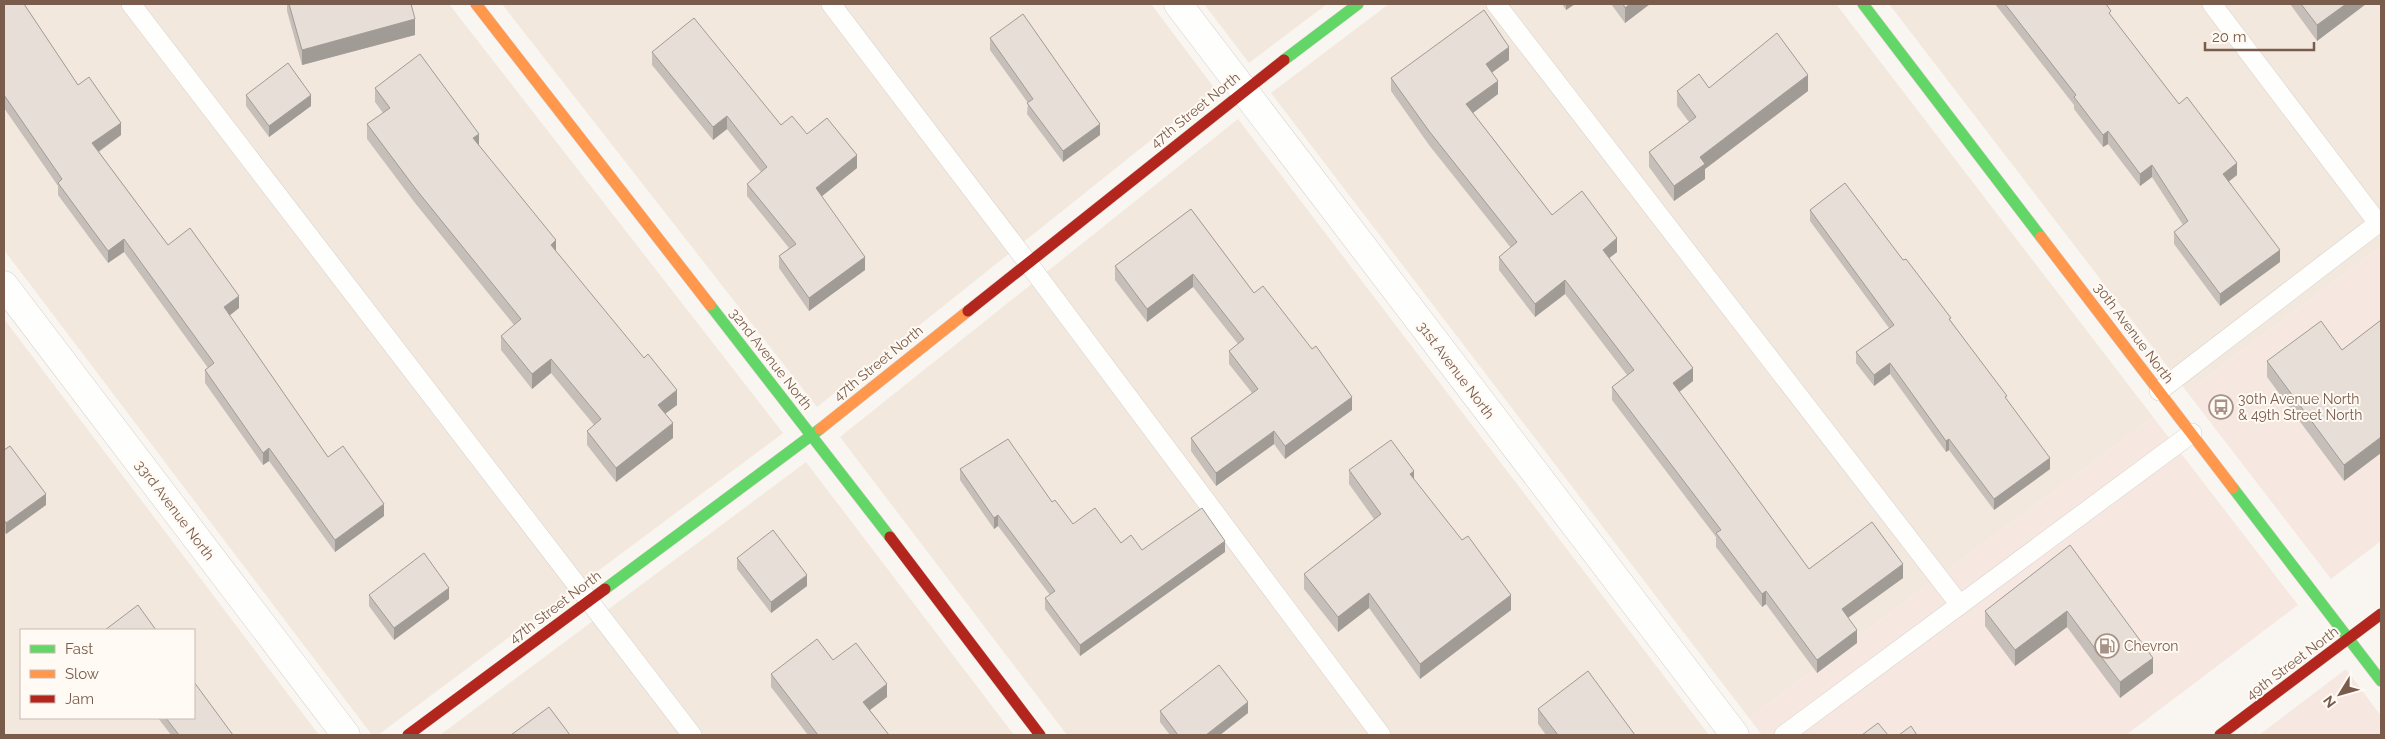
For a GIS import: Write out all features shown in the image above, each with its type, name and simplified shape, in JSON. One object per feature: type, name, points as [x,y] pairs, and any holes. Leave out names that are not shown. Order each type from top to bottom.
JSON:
[{"type":"street","name":"32nd Avenue North","points":[[476,4],[812,435],[1040,735]]},
{"type":"street","name":"31st Avenue North","points":[[1178,4],[1735,735]]},
{"type":"street","name":"47th Street North","points":[[408,735],[812,435],[1243,90],[1358,4]]},
{"type":"street","name":"30th Avenue North","points":[[1863,4],[2381,681]]},
{"type":"street","name":"33rd Avenue North","points":[[4,285],[346,735]]},
{"type":"street","name":"49th Street North","points":[[2220,735],[2381,614]]},
{"type":"lane","points":[[131,4],[692,735]]},
{"type":"lane","points":[[831,4],[1028,262],[1381,735]]},
{"type":"lane","points":[[1496,4],[1960,606]]},
{"type":"lane","points":[[2160,390],[2380,222],[2212,4]]},
{"type":"lane","points":[[1784,735],[2192,433]]},
{"type":"shaded area","points":[[4,4],[449,4],[783,433],[378,735],[372,735],[4,250]]},
{"type":"shaded area","points":[[502,4],[1151,4],[1215,89],[817,407]]},
{"type":"shaded area","points":[[1204,4],[1327,4],[1249,63]]},
{"type":"shaded area","points":[[1389,4],[1836,4],[2153,417],[1749,718],[1271,93]]},
{"type":"shaded area","points":[[1889,4],[2381,4],[2381,246],[2187,392]]},
{"type":"shaded area","points":[[1238,119],[1709,735],[1067,735],[840,437]]},
{"type":"shaded area","points":[[2381,246],[2381,541],[2331,579],[2187,392]]},
{"type":"shaded area","points":[[4,319],[319,735],[4,735]]},
{"type":"shaded area","points":[[2153,417],[2298,605],[2126,735],[1762,735],[1749,718]]},
{"type":"shaded area","points":[[806,462],[1014,735],[440,735]]},
{"type":"shaded area","points":[[2346,669],[2381,716],[2381,735],[2259,735]]},
{"type":"building","points":[[4,4],[24,4],[78,85],[89,77],[121,123],[92,143],[168,245],[190,228],[239,296],[224,307],[328,457],[343,446],[384,504],[335,540],[269,448],[263,453],[205,370],[214,363],[124,239],[108,251],[58,183],[62,179],[4,95]]},
{"type":"building","points":[[289,4],[411,4],[415,19],[302,50]]},
{"type":"building","points":[[2005,4],[2106,4],[2111,11],[2109,13],[2179,104],[2187,97],[2237,163],[2223,174],[2280,250],[2220,294],[2174,232],[2188,221],[2152,165],[2140,174],[2108,131],[2103,135],[2074,97],[2076,95]]},
{"type":"building","points":[[2301,4],[2346,4],[2317,25]]},
{"type":"building","points":[[1484,10],[1509,47],[1486,64],[1498,81],[1466,104],[1552,215],[1582,191],[1617,238],[1603,250],[1693,368],[1673,383],[1809,569],[1872,522],[1903,564],[1842,609],[1857,630],[1817,660],[1766,591],[1762,594],[1716,533],[1721,530],[1612,387],[1634,370],[1565,280],[1535,304],[1499,257],[1517,242],[1429,131],[1391,78]]},
{"type":"building","points":[[1023,14],[1100,124],[1063,151],[1027,103],[1033,99],[990,38]]},
{"type":"building","points":[[694,18],[781,125],[792,116],[807,134],[827,118],[857,155],[816,188],[865,257],[809,298],[779,256],[796,244],[747,184],[767,167],[727,116],[713,127],[652,52]]},
{"type":"building","points":[[1777,33],[1808,75],[1700,157],[1705,164],[1674,186],[1649,152],[1696,117],[1677,91],[1699,74],[1709,88]]},
{"type":"building","points":[[420,54],[479,134],[473,138],[556,240],[551,245],[644,358],[648,354],[677,390],[658,405],[673,423],[616,468],[587,431],[601,419],[551,359],[532,374],[501,336],[521,319],[415,188],[367,124],[390,108],[375,88]]},
{"type":"building","points":[[288,63],[311,95],[269,126],[246,95]]},
{"type":"building","points":[[1845,183],[1903,260],[1906,259],[1951,318],[1949,319],[2007,396],[2005,397],[2050,458],[1994,499],[1949,439],[1946,441],[1890,363],[1874,375],[1856,352],[1894,325],[1810,210]]},
{"type":"building","points":[[1191,209],[1254,293],[1263,286],[1312,349],[1316,346],[1352,397],[1285,446],[1274,431],[1216,473],[1191,438],[1258,389],[1229,351],[1244,339],[1193,274],[1147,309],[1115,266]]},
{"type":"building","points":[[2381,320],[2381,437],[2344,465],[2267,361],[2321,321],[2342,350]]},
{"type":"building","points":[[1008,439],[1052,502],[1055,500],[1073,524],[1095,508],[1121,543],[1131,535],[1142,550],[1202,508],[1225,541],[1080,645],[1045,598],[1055,591],[998,515],[994,518],[960,469]]},
{"type":"building","points":[[1391,440],[1414,471],[1410,474],[1462,540],[1468,536],[1511,595],[1420,664],[1369,593],[1338,617],[1304,574],[1381,514],[1349,470]]},
{"type":"building","points":[[10,446],[46,494],[6,523],[4,520],[4,450]]},
{"type":"building","points":[[773,530],[807,575],[771,602],[737,558]]},
{"type":"building","name":"Chevron","points":[[2070,545],[2153,658],[2120,682],[2067,611],[2015,650],[1985,611]]},
{"type":"building","points":[[424,553],[449,588],[394,628],[369,595]]},
{"type":"building","points":[[138,605],[155,629],[106,629]]},
{"type":"building","points":[[817,639],[833,660],[856,643],[887,684],[863,702],[889,735],[818,735],[771,674]]},
{"type":"building","points":[[1219,665],[1248,702],[1206,735],[1178,735],[1160,711]]},
{"type":"building","points":[[1588,671],[1635,735],[1558,735],[1538,709]]},
{"type":"building","points":[[195,683],[233,735],[179,735],[167,719],[195,719]]},
{"type":"building","points":[[549,707],[570,735],[511,735]]},
{"type":"building","points":[[1878,723],[1888,735],[1862,735]]},
{"type":"building","points":[[1911,726],[1917,735],[1899,735]]},
{"type":"traffic: fast","points":[[1284,60],[1358,4]]},
{"type":"traffic: fast","points":[[1863,4],[2041,237]]},
{"type":"traffic: fast","points":[[710,305],[890,537]]},
{"type":"traffic: fast","points":[[605,589],[820,429]]},
{"type":"traffic: fast","points":[[2233,488],[2381,681]]},
{"type":"traffic: slow","points":[[476,4],[710,305]]},
{"type":"traffic: slow","points":[[2041,237],[2233,488]]},
{"type":"traffic: slow","points":[[820,429],[968,311]]},
{"type":"traffic: jam","points":[[968,311],[1284,60]]},
{"type":"traffic: jam","points":[[890,537],[1040,735]]},
{"type":"traffic: jam","points":[[408,735],[605,589]]},
{"type":"traffic: jam","points":[[2220,735],[2381,614]]},
{"type":"place","name":"30th Avenue North & 49th Street North","points":[[2221,407]]},
{"type":"place","name":"Chevron","points":[[2107,646]]}]
